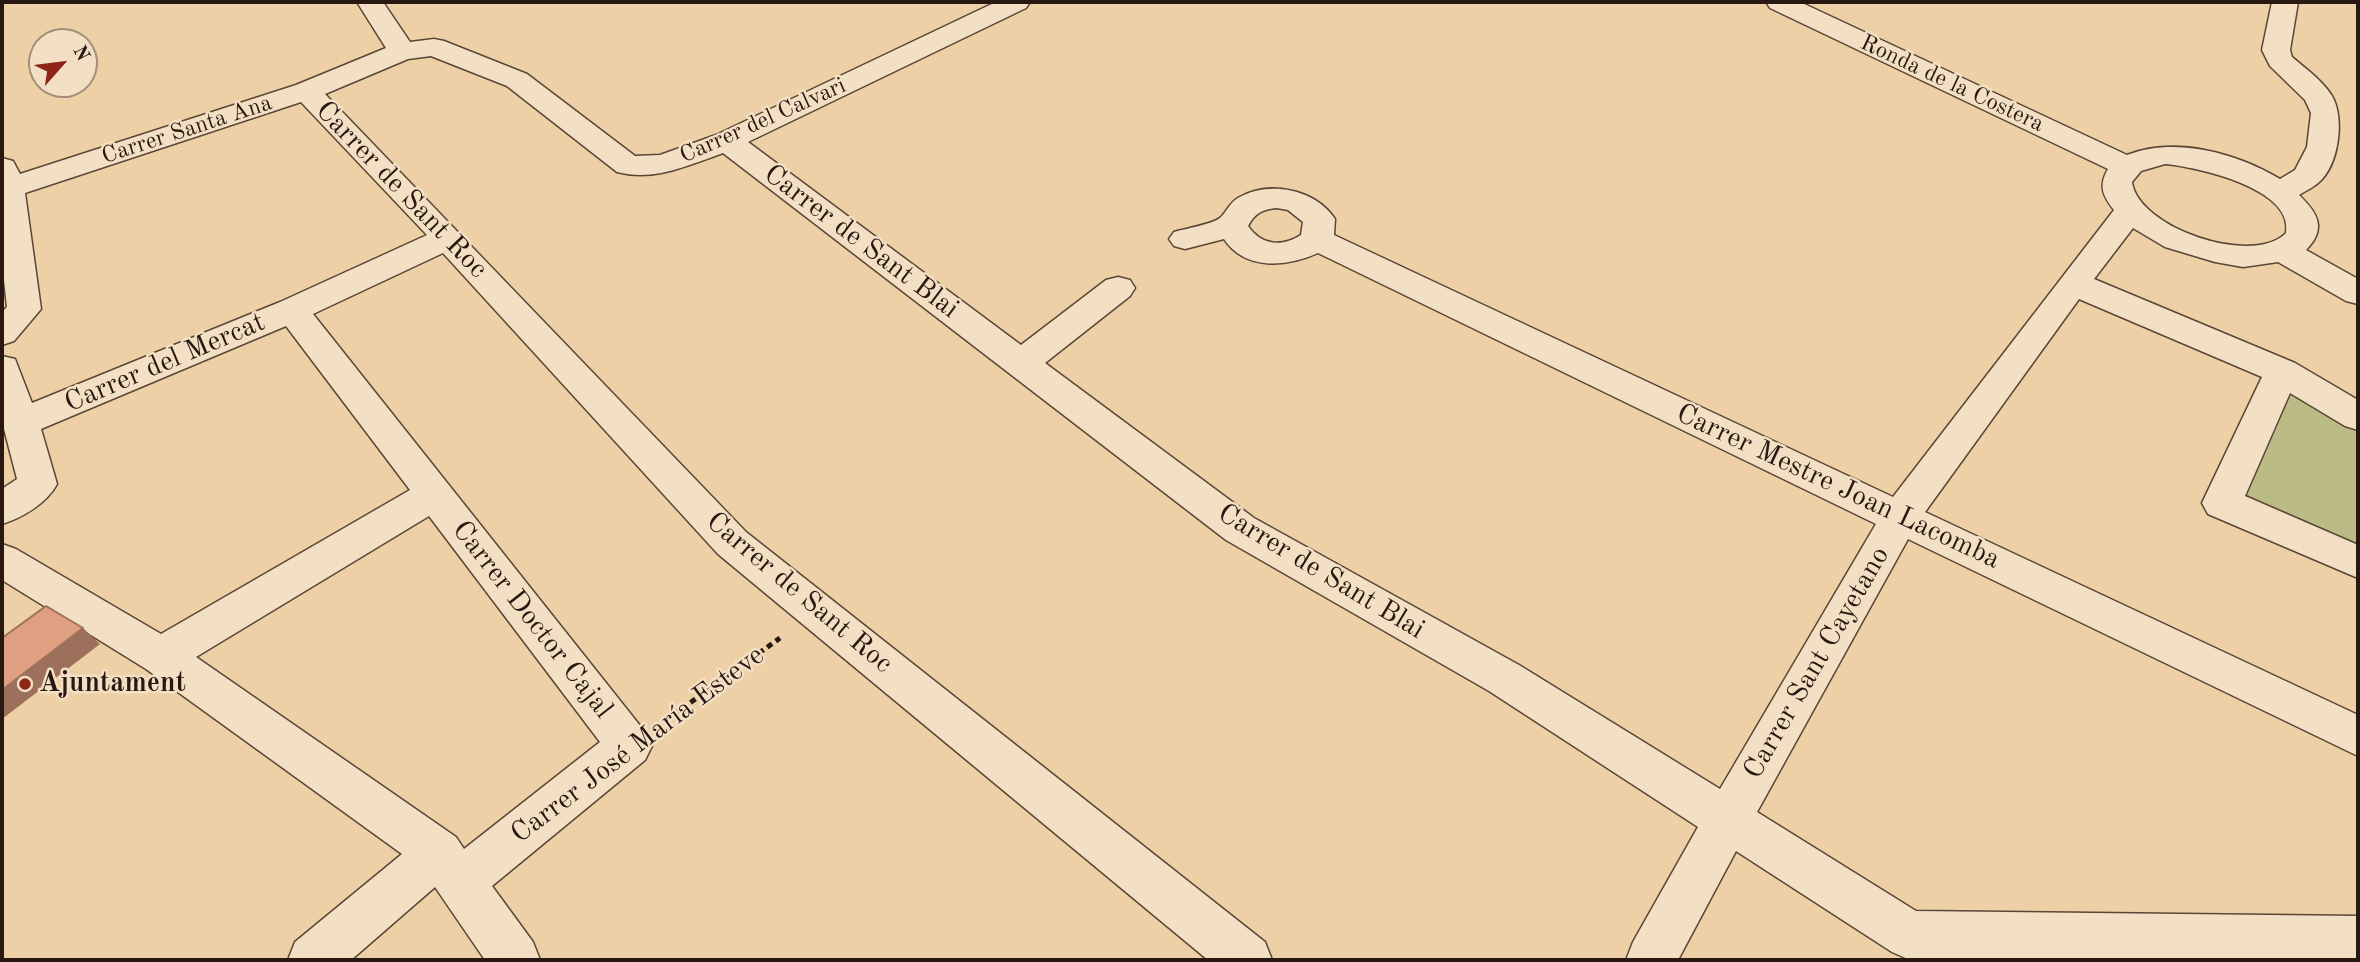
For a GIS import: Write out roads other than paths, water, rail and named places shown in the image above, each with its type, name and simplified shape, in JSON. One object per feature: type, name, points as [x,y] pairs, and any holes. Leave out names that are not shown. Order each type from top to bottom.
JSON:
[{"type":"street","points":[[370,2],[402,51]]},
{"type":"street","name":"Carrer del Calvari","points":[[402,51],[434,47],[517,80],[628,166],[664,164],[727,141],[1017,2]]},
{"type":"street","name":"Ronda de la Costera","points":[[1779,2],[2125,166]]},
{"type":"street","points":[[2279,193],[2308,176],[2322,147],[2326,113],[2318,96],[2280,60],[2276,50],[2285,2]]},
{"type":"street","name":"Carrer Santa Ana","points":[[5,177],[306,91],[402,51]]},
{"type":"street","name":"Carrer de Sant Roc","points":[[306,91],[449,238],[732,543],[1247,960]]},
{"type":"street","name":"Carrer de Sant Blai","points":[[727,141],[1240,529],[1504,678],[1728,819],[1904,948]]},
{"type":"street","points":[[2192,157],[2222,164],[2251,176],[2279,193],[2300,219],[2302,232],[2297,244],[2284,252],[2262,257],[2235,256],[2206,251],[2177,241],[2151,227],[2131,211],[2119,194],[2117,178],[2125,166],[2141,158],[2192,157]]},
{"type":"street","points":[[2,333],[23,309],[5,177]]},
{"type":"street","points":[[1277,198],[1298,202],[1319,219],[1317,240],[1303,250],[1280,255],[1249,248],[1238,240],[1232,226],[1240,208],[1256,201],[1277,198]]},
{"type":"street","name":"Carrer Sant Cayetano","points":[[1651,960],[1900,517],[2113,230],[2131,211]]},
{"type":"street","points":[[1185,239],[1232,226]]},
{"type":"street","name":"Carrer del Mercat","points":[[20,425],[292,310],[449,238]]},
{"type":"street","name":"Carrer Mestre Joan Lacomba","points":[[1317,240],[2358,736]]},
{"type":"street","points":[[2284,252],[2358,293]]},
{"type":"street","points":[[2074,284],[2282,372],[2358,417]]},
{"type":"street","points":[[1021,363],[1118,288]]},
{"type":"street","name":"Carrer Doctor Cajal","points":[[292,310],[629,746]]},
{"type":"street","points":[[2,368],[38,484],[2,509]]},
{"type":"street","points":[[2282,372],[2222,503],[2358,562]]},
{"type":"street","points":[[2,491],[14,477],[20,425]]},
{"type":"street","name":"Carrer Doctor Cajal","points":[[161,656],[435,494]]},
{"type":"street","points":[[2,560],[46,607],[161,656],[450,868],[515,960]]},
{"type":"street","name":"Carrer José María Esteve","points":[[313,960],[629,746]]},
{"type":"street","points":[[1904,948],[2358,941]]},
{"type":"place","name":"Ajuntament","points":[[25,684]]}]
